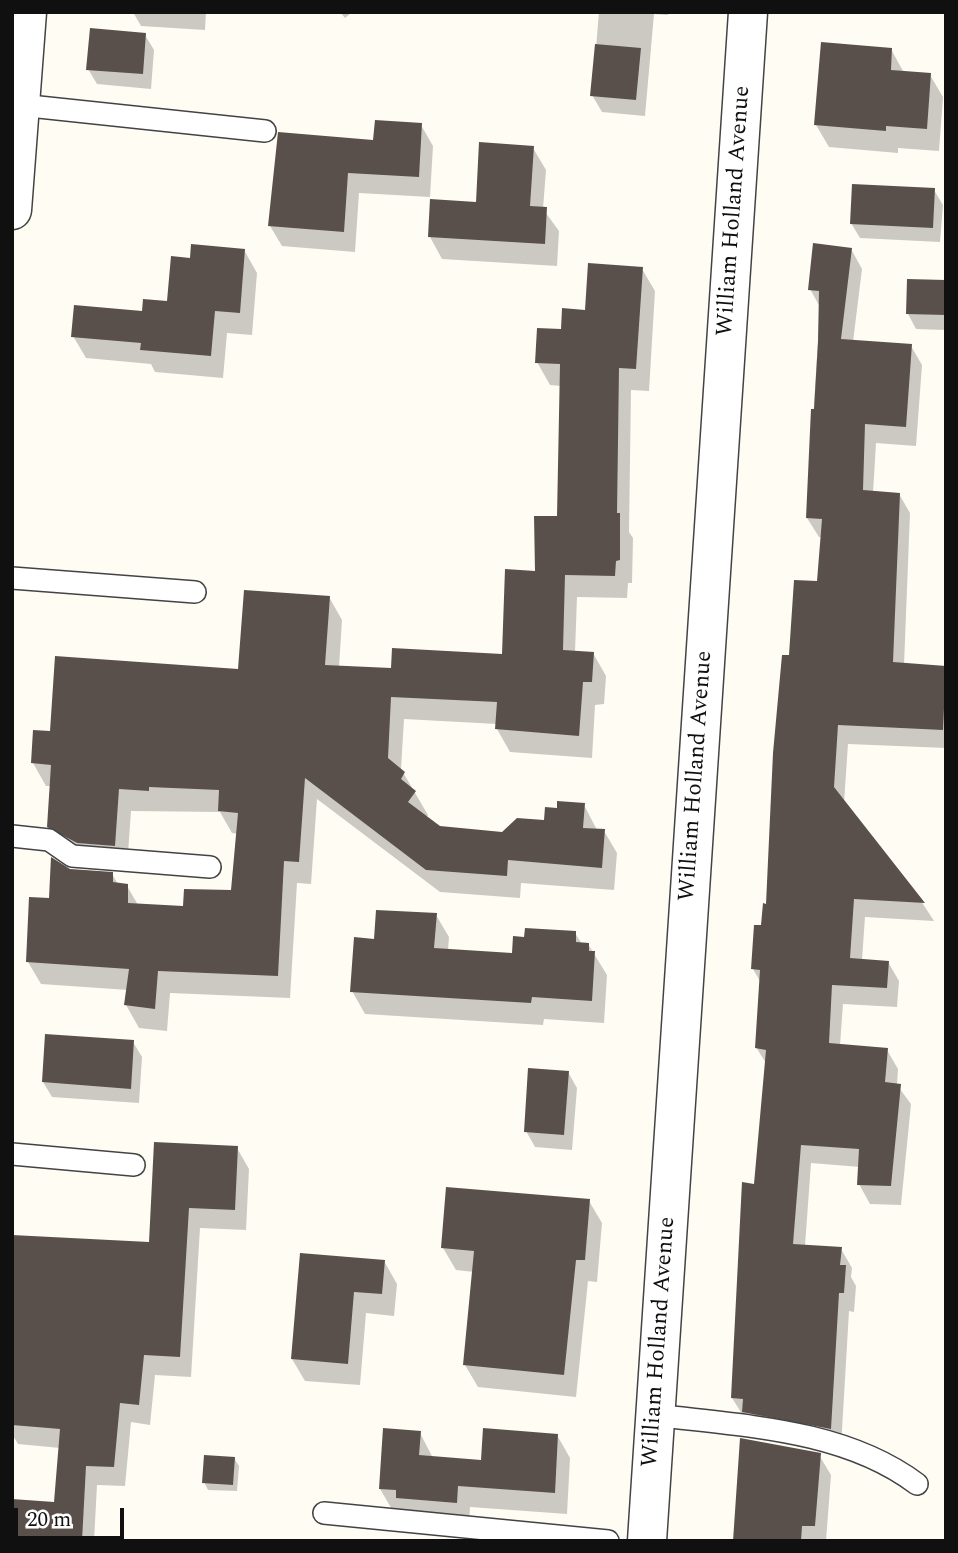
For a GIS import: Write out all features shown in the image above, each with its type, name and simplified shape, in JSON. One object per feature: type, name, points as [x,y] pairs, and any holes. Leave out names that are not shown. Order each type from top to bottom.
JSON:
[{"type":"street","points":[[12,210],[27,12]]},
{"type":"street","name":"William Holland Avenue","points":[[647,1541],[748,12]]},
{"type":"lane","points":[[20,104],[265,131]]},
{"type":"lane","points":[[12,578],[195,592]]},
{"type":"lane","points":[[12,836],[49,840],[72,856],[210,867]]},
{"type":"lane","points":[[12,1154],[134,1165]]},
{"type":"lane","points":[[655,1415],[763,1428],[868,1454],[893,1466],[917,1484]]},
{"type":"lane","points":[[324,1513],[608,1541]]},
{"type":"building","points":[[90,28],[146,33],[143,74],[86,70]]},
{"type":"building","points":[[821,42],[892,48],[891,70],[931,73],[927,129],[886,126],[886,131],[814,125]]},
{"type":"building","points":[[595,44],[641,48],[636,100],[590,96]]},
{"type":"building","points":[[375,120],[422,123],[419,177],[348,173],[344,232],[268,226],[278,132],[373,140]]},
{"type":"building","points":[[479,142],[534,146],[530,206],[547,207],[545,244],[428,237],[430,199],[476,202]]},
{"type":"building","points":[[852,184],[935,188],[933,228],[850,224]]},
{"type":"building","points":[[813,243],[852,248],[841,339],[912,344],[906,427],[865,424],[863,490],[900,493],[893,662],[946,666],[943,730],[838,725],[834,787],[925,903],[854,899],[850,958],[889,961],[887,988],[832,985],[829,1043],[888,1048],[885,1082],[901,1084],[891,1186],[857,1185],[859,1149],[801,1145],[793,1244],[842,1247],[840,1265],[846,1265],[844,1293],[839,1293],[831,1429],[742,1412],[743,1399],[731,1398],[742,1182],[754,1184],[766,1050],[755,1048],[760,970],[751,969],[754,925],[761,925],[763,903],[766,904],[773,753],[782,655],[789,655],[794,580],[817,581],[822,519],[806,518],[811,409],[814,409],[818,342],[819,291],[808,290]]},
{"type":"building","points":[[191,244],[245,249],[240,313],[215,311],[211,356],[140,350],[141,343],[71,337],[74,305],[142,311],[143,299],[167,301],[171,256],[190,258]]},
{"type":"building","points":[[588,263],[643,267],[636,369],[619,368],[617,513],[620,513],[620,560],[616,561],[615,576],[565,575],[563,650],[594,652],[592,682],[583,682],[579,736],[495,729],[497,702],[391,697],[388,758],[405,772],[401,779],[416,791],[408,802],[440,826],[502,832],[517,818],[544,820],[545,807],[557,808],[557,801],[585,803],[583,828],[605,829],[602,868],[508,860],[507,876],[426,870],[305,778],[299,862],[284,861],[278,976],[158,971],[155,1009],[124,1005],[129,969],[26,962],[29,897],[49,898],[51,857],[70,869],[113,872],[113,882],[128,884],[128,903],[183,906],[184,889],[231,890],[238,813],[218,811],[219,790],[149,787],[149,791],[119,789],[115,846],[77,843],[47,827],[51,765],[31,763],[33,730],[50,731],[55,656],[238,669],[244,590],[330,596],[325,665],[391,668],[392,648],[502,654],[505,569],[535,571],[534,516],[557,516],[560,364],[535,363],[537,328],[561,329],[562,308],[585,310]]},
{"type":"building","points":[[907,279],[946,280],[946,315],[906,314]]},
{"type":"building","points":[[376,910],[437,913],[434,948],[512,953],[513,936],[524,937],[525,928],[576,931],[576,942],[589,943],[589,951],[595,951],[592,1001],[532,997],[531,1003],[350,992],[354,937],[374,939]]},
{"type":"building","points":[[45,1034],[134,1040],[131,1089],[42,1082]]},
{"type":"building","points":[[528,1068],[569,1071],[564,1135],[524,1132]]},
{"type":"building","points":[[154,1142],[238,1146],[235,1210],[189,1208],[180,1357],[144,1355],[139,1405],[120,1403],[114,1467],[86,1466],[82,1541],[12,1541],[12,1499],[54,1502],[60,1429],[12,1425],[12,1235],[149,1242]]},
{"type":"building","points":[[446,1187],[590,1199],[585,1260],[576,1260],[564,1375],[463,1365],[474,1251],[441,1248]]},
{"type":"building","points":[[300,1253],[385,1260],[382,1294],[354,1292],[348,1364],[291,1359]]},
{"type":"building","points":[[383,1428],[421,1431],[419,1455],[481,1460],[483,1428],[558,1434],[555,1493],[458,1486],[457,1503],[396,1498],[396,1490],[379,1489]]},
{"type":"building","points":[[740,1438],[821,1453],[815,1526],[802,1526],[801,1541],[733,1541]]},
{"type":"building","points":[[204,1455],[235,1457],[233,1485],[202,1483]]}]
